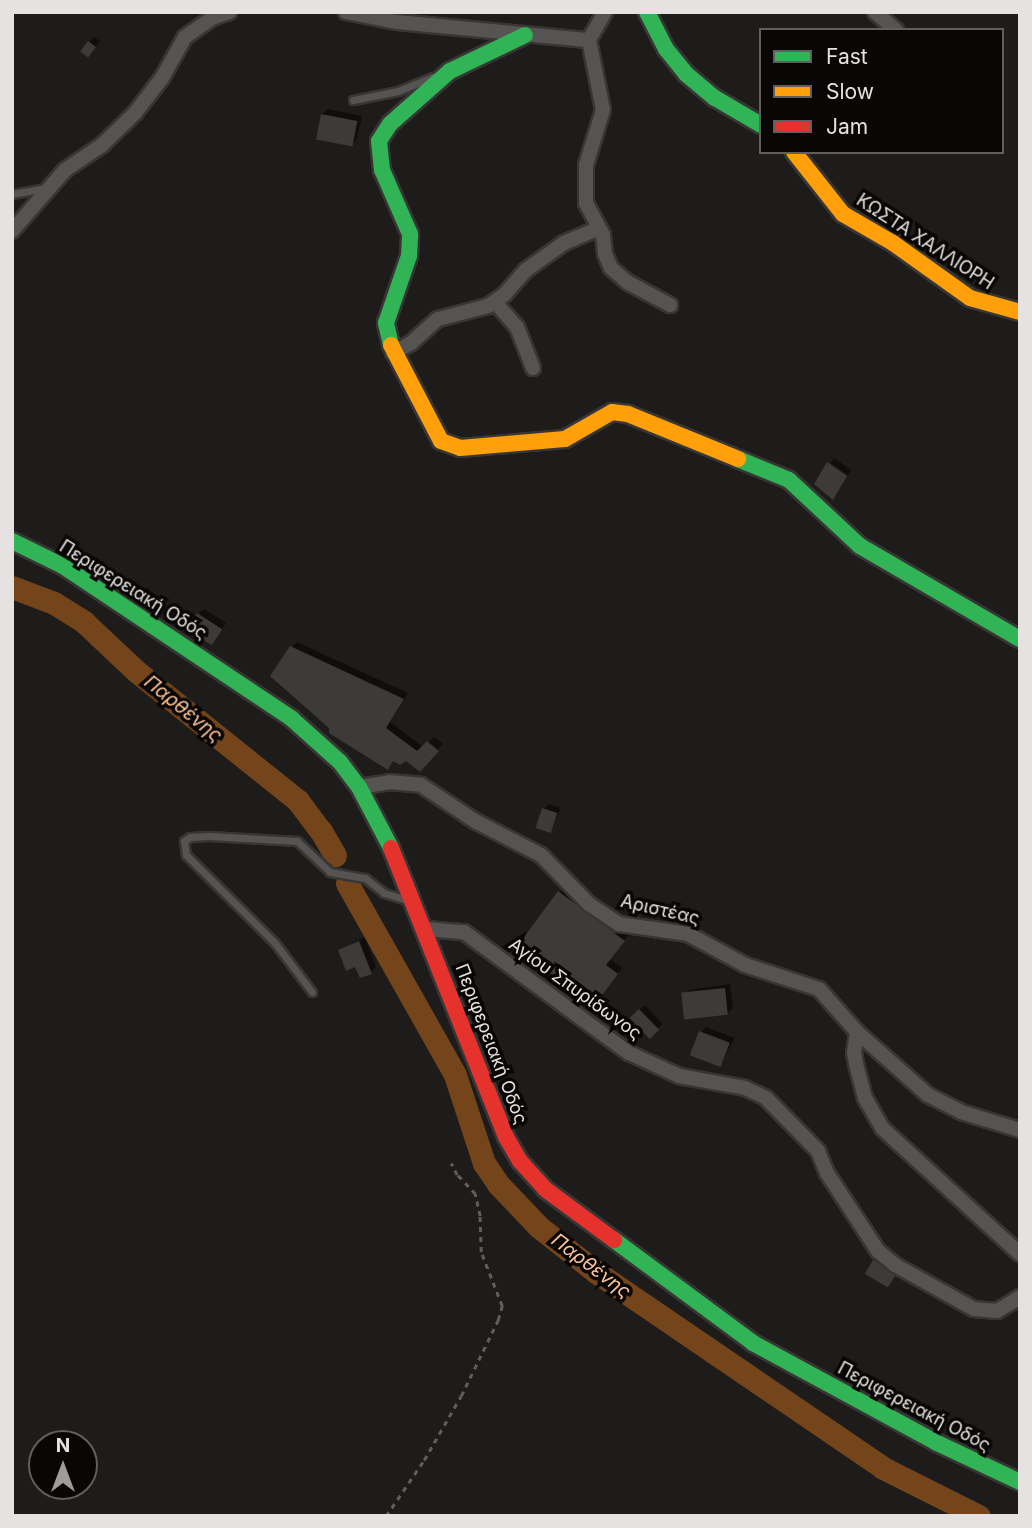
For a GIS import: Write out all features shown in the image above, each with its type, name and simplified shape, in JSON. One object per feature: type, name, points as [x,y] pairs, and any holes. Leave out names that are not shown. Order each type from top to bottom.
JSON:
[{"type":"street","points":[[12,231],[65,170],[116,133],[135,113],[162,78],[185,37],[214,17],[229,12]]},
{"type":"street","points":[[346,12],[413,24],[471,27],[589,40]]},
{"type":"street","points":[[605,12],[589,40],[604,110],[586,165],[585,192],[588,209],[599,228],[607,260],[618,276],[670,305]]},
{"type":"street","points":[[647,12],[666,50],[686,74],[715,98],[759,124]]},
{"type":"street","points":[[875,12],[894,28]]},
{"type":"street","points":[[525,35],[450,71],[390,124],[379,141],[382,170],[410,234],[409,256],[386,324],[387,338],[393,353],[428,411],[436,435],[449,446],[460,448],[543,443],[565,439],[612,412],[628,414],[789,480],[860,546],[1020,639]]},
{"type":"street","name":"ΚΩΣΤΑ ΧΑΛΛΙΟΡΗ","points":[[796,154],[843,214],[893,243],[970,298],[1020,312]]},
{"type":"street","points":[[393,353],[411,343],[438,319],[481,310],[495,302],[526,270],[564,243],[599,228]]},
{"type":"street","points":[[495,302],[517,327],[533,368]]},
{"type":"street","name":"Περιφερειακή Οδός","points":[[12,541],[63,566],[282,711],[331,752],[359,787],[395,855],[506,1137],[520,1161],[545,1189],[753,1343],[937,1443],[1020,1482]]},
{"type":"street","name":"Αριστέας","points":[[359,787],[389,782],[421,785],[475,821],[541,855],[602,915],[633,928],[688,934],[745,965],[813,986],[824,992],[857,1032],[936,1100],[970,1115],[1020,1130]]},
{"type":"street","name":"Αγίου Σπυρίδωνος","points":[[426,929],[464,932],[629,1053],[680,1076],[745,1088],[766,1098],[818,1151],[827,1173],[878,1251],[895,1265],[974,1310],[997,1311],[1020,1297]]},
{"type":"street","points":[[857,1032],[854,1053],[857,1068],[865,1097],[881,1128],[1020,1254]]},
{"type":"lane","points":[[390,12],[413,24]]},
{"type":"lane","points":[[354,100],[398,91],[450,71]]},
{"type":"lane","points":[[12,194],[49,187]]},
{"type":"lane","points":[[313,992],[275,943],[186,855],[184,841],[190,837],[209,836],[297,841],[330,872],[365,878],[384,893],[414,902]]},
{"type":"path","points":[[386,1516],[424,1460],[461,1396],[498,1320],[502,1306],[481,1252],[480,1216],[475,1194],[457,1175],[451,1163]]},
{"type":"building","points":[[88,41],[96,47],[88,57],[80,51]]},
{"type":"building","points":[[321,114],[357,121],[352,147],[316,140]]},
{"type":"building","points":[[827,462],[847,476],[833,500],[814,484]]},
{"type":"building","points":[[197,613],[222,629],[212,645],[187,629]]},
{"type":"building","points":[[290,646],[404,699],[386,728],[417,751],[427,741],[439,751],[420,772],[406,761],[400,765],[393,761],[388,770],[329,733],[329,728],[270,676]]},
{"type":"building","points":[[542,808],[557,813],[551,833],[536,828]]},
{"type":"building","points":[[558,891],[625,941],[606,965],[618,974],[594,1006],[516,948]]},
{"type":"building","points":[[359,941],[372,974],[360,978],[355,967],[346,971],[338,950]]},
{"type":"building","points":[[725,988],[728,1015],[684,1019],[681,993]]},
{"type":"building","points":[[639,1009],[659,1030],[650,1039],[630,1018]]},
{"type":"building","points":[[699,1031],[730,1043],[720,1067],[690,1055]]},
{"type":"building","points":[[873,1260],[896,1274],[888,1288],[865,1274]]},
{"type":"waterway","name":"Παρθένης","points":[[12,587],[54,603],[84,622],[136,671],[298,801],[335,855]]},
{"type":"waterway","name":"Παρθένης","points":[[347,883],[455,1075],[484,1163],[498,1184],[539,1227],[596,1272],[883,1468],[979,1516]]},
{"type":"traffic: fast","points":[[647,12],[666,49],[686,74],[715,98],[759,124]]},
{"type":"traffic: fast","points":[[391,345],[386,323],[409,256],[410,234],[382,170],[379,141],[390,124],[450,71],[525,35]]},
{"type":"traffic: fast","points":[[738,459],[789,480],[860,546],[1020,639]]},
{"type":"traffic: fast","points":[[12,541],[63,566],[292,719],[340,762],[359,787],[391,848]]},
{"type":"traffic: fast","points":[[614,1240],[753,1343],[937,1443],[1020,1482]]},
{"type":"traffic: slow","points":[[796,154],[843,214],[893,243],[970,298],[1020,312]]},
{"type":"traffic: slow","points":[[391,345],[441,441],[460,448],[565,439],[612,412],[628,414],[738,459]]},
{"type":"traffic: jam","points":[[391,848],[506,1137],[520,1161],[545,1189],[614,1240]]}]
